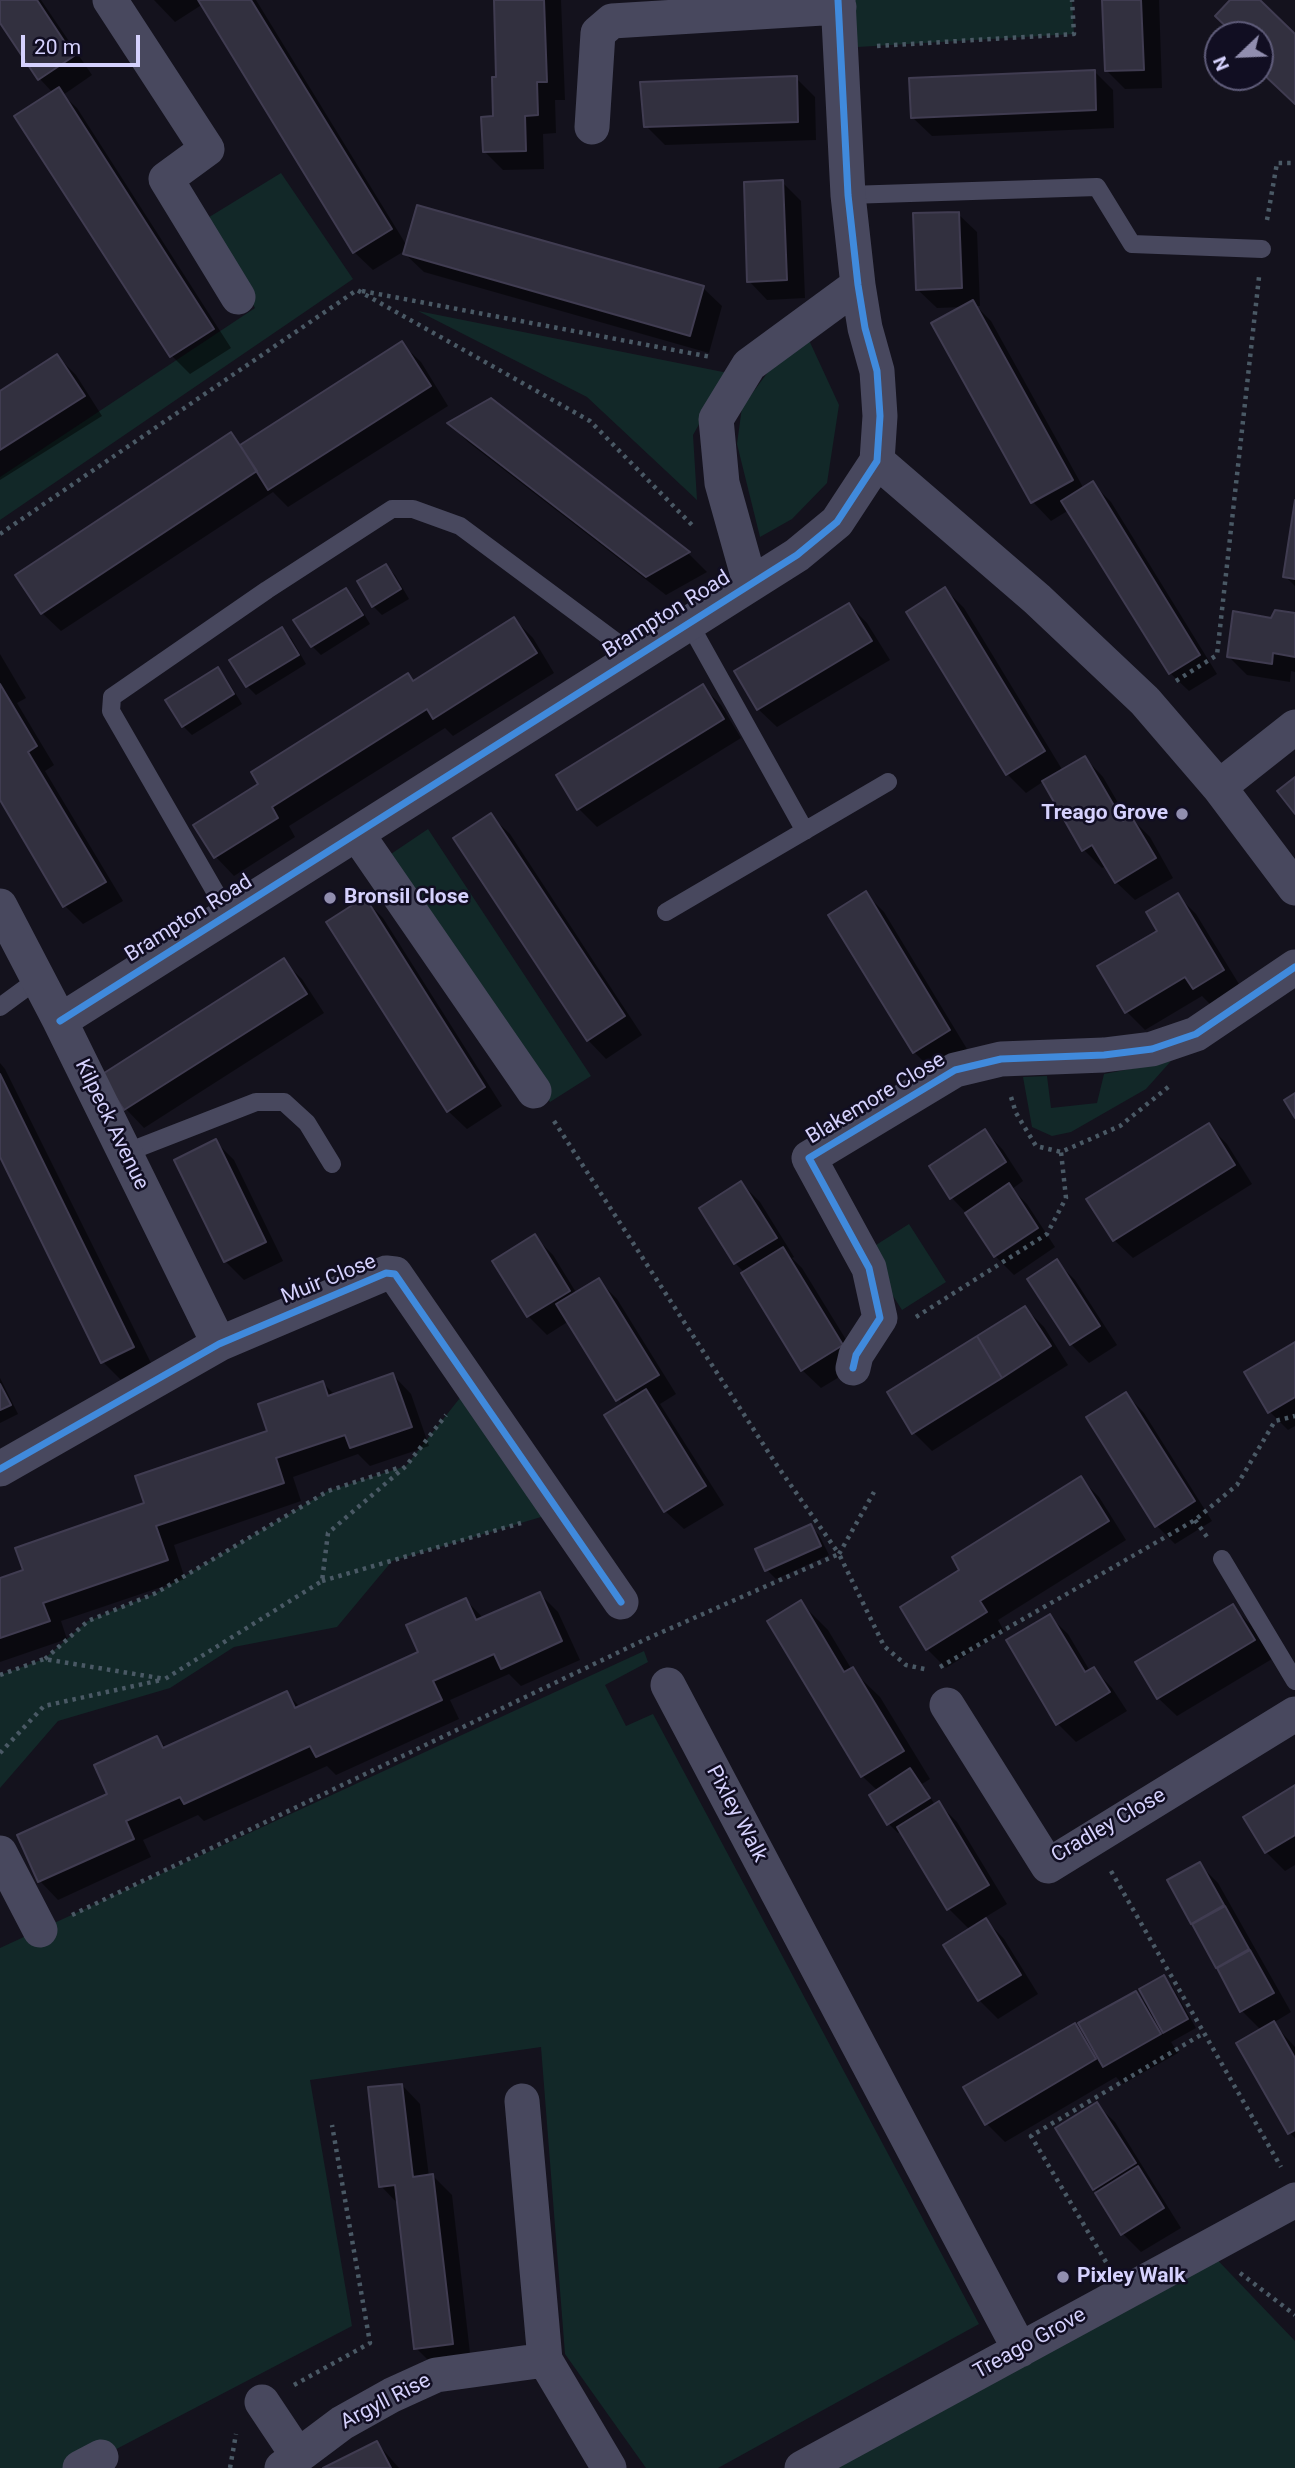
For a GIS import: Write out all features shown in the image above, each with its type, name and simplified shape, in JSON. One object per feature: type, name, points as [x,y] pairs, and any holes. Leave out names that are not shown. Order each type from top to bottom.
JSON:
[{"type":"street","points":[[110,0],[207,149],[166,179],[238,297]]},
{"type":"street","points":[[592,127],[598,33],[612,21],[838,3]]},
{"type":"street","name":"Brampton Road","points":[[60,1021],[797,555],[837,522],[877,461],[880,416],[877,371],[865,328],[848,195],[838,3]]},
{"type":"street","points":[[750,583],[722,483],[716,419],[750,365],[858,285]]},
{"type":"street","points":[[877,461],[1037,599],[1145,701],[1219,788],[1295,888]]},
{"type":"street","points":[[1219,788],[1295,727]]},
{"type":"street","points":[[357,834],[534,1091]]},
{"type":"street","name":"Kilpeck Avenue","points":[[0,906],[60,1021],[219,1344]]},
{"type":"street","name":"Blakemore Close","points":[[853,1368],[856,1355],[880,1318],[869,1268],[809,1158],[955,1070],[1001,1059],[1104,1055],[1152,1049],[1195,1034],[1295,967]]},
{"type":"street","name":"Muir Close","points":[[0,1469],[219,1344],[386,1273],[395,1274],[621,1602]]},
{"type":"street","name":"Pixley Walk","points":[[668,1685],[1020,2350]]},
{"type":"street","name":"Cradley Close","points":[[947,1705],[1048,1866],[1295,1714]]},
{"type":"street","points":[[0,1853],[40,1930]]},
{"type":"street","points":[[522,2101],[545,2360],[609,2468]]},
{"type":"street","name":"Treago Grove","points":[[802,2468],[1206,2248],[1289,2185]]},
{"type":"street","name":"Argyll Rise","points":[[290,2462],[342,2423],[436,2375],[545,2360]]},
{"type":"street","points":[[262,2402],[290,2462]]},
{"type":"lane","points":[[848,195],[1097,187],[1132,244],[1262,249]]},
{"type":"lane","points":[[229,914],[111,711],[112,697],[267,590],[392,509],[413,509],[460,526],[635,656]]},
{"type":"lane","points":[[688,624],[805,831]]},
{"type":"lane","points":[[666,912],[888,782]]},
{"type":"lane","points":[[0,1007],[38,979]]},
{"type":"lane","points":[[125,1153],[256,1102],[284,1102],[307,1124],[332,1164]]},
{"type":"lane","points":[[1222,1559],[1295,1681]]},
{"type":"path","points":[[841,48],[1074,34],[1072,0]]},
{"type":"path","points":[[1145,701],[1217,655],[1262,249],[1277,163],[1295,163]]},
{"type":"path","points":[[357,290],[590,421],[702,536]]},
{"type":"path","points":[[0,534],[357,290],[750,365]]},
{"type":"path","points":[[1001,1059],[1016,1113],[1036,1146],[1061,1152],[1120,1126],[1182,1076]]},
{"type":"path","points":[[534,1091],[776,1464],[839,1554],[874,1492]]},
{"type":"path","points":[[914,1318],[1048,1234],[1066,1198],[1061,1152]]},
{"type":"path","points":[[322,1581],[328,1533],[406,1466],[471,1384]]},
{"type":"path","points":[[0,1675],[44,1659],[88,1621],[156,1593],[328,1491],[406,1466]]},
{"type":"path","points":[[0,1753],[44,1706],[166,1679],[322,1581],[558,1512]]},
{"type":"path","points":[[621,1602],[668,1685]]},
{"type":"path","points":[[44,1659],[166,1679]]},
{"type":"path","points":[[1092,1838],[1289,2185]]},
{"type":"path","points":[[1124,2293],[1031,2136],[1204,2033]]},
{"type":"path","points":[[230,2468],[237,2430],[246,2415],[262,2402],[370,2343],[332,2125]]},
{"type":"path","points":[[1206,2248],[1295,2315]]},
{"type":"green space","points":[[839,0],[1072,0],[1074,34],[841,48]]},
{"type":"green space","points":[[281,173],[353,279],[0,520],[0,477],[255,308],[206,219]]},
{"type":"green space","points":[[418,311],[728,373],[693,435],[697,500],[587,397]]},
{"type":"green space","points":[[808,338],[839,405],[827,483],[792,519],[760,537],[737,444],[742,407],[768,372]]},
{"type":"green space","points":[[428,829],[591,1076],[550,1102],[388,856]]},
{"type":"green space","points":[[1171,1061],[1146,1089],[1071,1132],[1052,1136],[1032,1127],[1023,1077],[1047,1076],[1051,1108],[1097,1103],[1104,1074]]},
{"type":"green space","points":[[909,1224],[946,1282],[902,1310],[865,1252]]},
{"type":"green space","points":[[471,1384],[558,1512],[392,1561],[337,1627],[234,1647],[170,1688],[58,1721],[0,1788],[0,1675],[44,1659],[88,1621],[156,1593],[328,1491],[406,1466]]},
{"type":"green space","points":[[644,1651],[648,1662],[605,1685],[626,1726],[653,1714],[979,2324],[718,2468],[646,2468],[565,2354],[541,2047],[310,2080],[352,2326],[80,2468],[0,2468],[0,1948]]},
{"type":"green space","points":[[1206,2248],[1295,2341],[1295,2468],[802,2468]]},
{"type":"building","points":[[0,0],[37,0],[74,56],[38,80],[0,23]]},
{"type":"building","points":[[198,0],[251,0],[392,229],[353,253]]},
{"type":"building","points":[[494,0],[544,0],[547,82],[537,82],[538,115],[525,116],[526,151],[483,152],[481,117],[493,116],[492,77],[496,77]]},
{"type":"building","points":[[1102,0],[1141,0],[1144,70],[1105,71]]},
{"type":"building","points":[[1230,0],[1260,0],[1295,34],[1295,104],[1274,84],[1274,21],[1220,21],[1215,16]]},
{"type":"building","points":[[1095,70],[1096,110],[911,118],[909,78]]},
{"type":"building","points":[[797,76],[798,122],[644,127],[640,82]]},
{"type":"building","points":[[59,87],[214,329],[170,357],[14,116]]},
{"type":"building","points":[[783,180],[787,280],[747,282],[744,182]]},
{"type":"building","points":[[417,205],[704,286],[690,336],[403,254]]},
{"type":"building","points":[[959,212],[962,288],[916,290],[913,213]]},
{"type":"building","points":[[973,300],[1073,480],[1031,503],[931,323]]},
{"type":"building","points":[[402,341],[431,386],[268,490],[240,445]]},
{"type":"building","points":[[57,354],[85,396],[0,450],[0,391]]},
{"type":"building","points":[[491,398],[690,552],[646,577],[447,423]]},
{"type":"building","points":[[231,432],[257,471],[41,614],[15,575]]},
{"type":"building","points":[[1093,481],[1200,655],[1169,674],[1061,501]]},
{"type":"building","points":[[1295,500],[1295,579],[1283,577]]},
{"type":"building","points":[[386,564],[401,589],[372,607],[357,581]]},
{"type":"building","points":[[945,587],[1045,751],[1006,775],[906,612]]},
{"type":"building","points":[[346,588],[363,615],[311,647],[293,620]]},
{"type":"building","points":[[849,603],[872,641],[757,710],[734,671]]},
{"type":"building","points":[[1275,610],[1295,613],[1295,657],[1273,653],[1272,664],[1227,657],[1233,611],[1271,618]]},
{"type":"building","points":[[514,617],[537,653],[433,719],[427,709],[272,807],[278,818],[214,858],[193,825],[258,784],[251,772],[408,673],[413,681]]},
{"type":"building","points":[[282,627],[299,655],[246,687],[229,660]]},
{"type":"building","points":[[218,667],[234,694],[182,727],[165,700]]},
{"type":"building","points":[[0,684],[37,746],[28,752],[106,882],[63,907],[0,800]]},
{"type":"building","points":[[703,684],[724,719],[577,810],[556,775]]},
{"type":"building","points":[[1085,756],[1123,821],[1131,816],[1156,858],[1115,883],[1092,845],[1082,851],[1042,781]]},
{"type":"building","points":[[1295,777],[1295,814],[1277,791]]},
{"type":"building","points":[[491,813],[625,1016],[587,1041],[453,838]]},
{"type":"building","points":[[866,891],[950,1030],[913,1053],[828,915]]},
{"type":"building","points":[[1178,893],[1224,970],[1193,989],[1185,977],[1125,1013],[1097,966],[1157,931],[1146,912]]},
{"type":"building","points":[[365,897],[485,1087],[447,1112],[326,922]]},
{"type":"building","points":[[284,958],[307,994],[124,1110],[101,1075]]},
{"type":"building","points":[[0,1074],[134,1347],[101,1363],[0,1157]]},
{"type":"building","points":[[1295,1093],[1295,1118],[1284,1100]]},
{"type":"building","points":[[1209,1123],[1235,1165],[1113,1241],[1086,1199]]},
{"type":"building","points":[[985,1129],[1006,1162],[950,1199],[929,1166]]},
{"type":"building","points":[[216,1139],[266,1242],[224,1262],[174,1160]]},
{"type":"building","points":[[741,1181],[777,1238],[734,1264],[699,1208]]},
{"type":"building","points":[[1009,1183],[1038,1228],[994,1257],[965,1213]]},
{"type":"building","points":[[535,1234],[570,1291],[527,1317],[492,1261]]},
{"type":"building","points":[[783,1247],[843,1345],[801,1371],[741,1273]]},
{"type":"building","points":[[1057,1259],[1100,1326],[1070,1345],[1027,1279]]},
{"type":"building","points":[[599,1278],[659,1375],[616,1401],[556,1304]]},
{"type":"building","points":[[1025,1306],[1051,1346],[1002,1378],[977,1336]]},
{"type":"building","points":[[977,1336],[1002,1378],[912,1434],[887,1392]]},
{"type":"building","points":[[1295,1342],[1295,1397],[1268,1413],[1244,1372]]},
{"type":"building","points":[[393,1373],[412,1427],[350,1448],[345,1435],[276,1458],[284,1483],[156,1526],[168,1560],[43,1603],[50,1621],[0,1638],[0,1578],[23,1570],[15,1548],[144,1503],[135,1476],[267,1431],[258,1404],[323,1381],[328,1396]]},
{"type":"building","points":[[0,1384],[11,1405],[0,1410]]},
{"type":"building","points":[[646,1389],[706,1486],[664,1512],[604,1415]]},
{"type":"building","points":[[1126,1392],[1195,1501],[1155,1527],[1086,1417]]},
{"type":"building","points":[[1081,1476],[1109,1521],[980,1601],[987,1612],[926,1650],[900,1607],[959,1570],[952,1557]]},
{"type":"building","points":[[811,1524],[821,1546],[765,1571],[755,1549]]},
{"type":"building","points":[[540,1592],[562,1641],[501,1669],[494,1654],[433,1681],[442,1700],[316,1757],[310,1746],[184,1804],[180,1797],[126,1821],[134,1839],[38,1882],[17,1835],[107,1794],[94,1765],[157,1736],[163,1748],[287,1691],[295,1708],[418,1652],[406,1625],[466,1598],[476,1620]]},
{"type":"building","points":[[801,1600],[844,1672],[853,1667],[904,1751],[861,1777],[767,1621]]},
{"type":"building","points":[[1233,1604],[1255,1640],[1157,1699],[1135,1662]]},
{"type":"building","points":[[1050,1614],[1085,1672],[1094,1667],[1110,1692],[1056,1725],[1006,1640]]},
{"type":"building","points":[[910,1768],[930,1798],[887,1825],[869,1795]]},
{"type":"building","points":[[1295,1785],[1295,1835],[1265,1853],[1243,1817]]},
{"type":"building","points":[[939,1801],[989,1885],[947,1910],[897,1827]]},
{"type":"building","points":[[1200,1862],[1224,1905],[1191,1924],[1167,1880]]},
{"type":"building","points":[[1225,1906],[1249,1949],[1216,1968],[1192,1924]]},
{"type":"building","points":[[986,1918],[1021,1975],[978,2001],[943,1945]]},
{"type":"building","points":[[1250,1950],[1274,1993],[1240,2012],[1217,1968]]},
{"type":"building","points":[[1164,1975],[1188,2019],[1163,2033],[1139,1989]]},
{"type":"building","points":[[1136,1991],[1161,2034],[1103,2067],[1078,2023]]},
{"type":"building","points":[[1274,2021],[1295,2058],[1295,2130],[1288,2134],[1236,2043]]},
{"type":"building","points":[[1075,2023],[1096,2059],[985,2125],[963,2087]]},
{"type":"building","points":[[402,2084],[413,2177],[433,2174],[453,2344],[414,2349],[395,2185],[379,2187],[368,2087]]},
{"type":"building","points":[[1097,2102],[1136,2163],[1093,2190],[1055,2128]]},
{"type":"building","points":[[1138,2166],[1164,2208],[1121,2235],[1095,2193]]},
{"type":"building","points":[[377,2441],[391,2468],[323,2468]]},
{"type":"cycle path","points":[[60,1021],[797,555],[837,522],[877,461],[880,416],[877,371],[865,328],[848,195],[838,0]]},
{"type":"cycle path","points":[[853,1368],[856,1355],[880,1318],[869,1268],[809,1158],[955,1070],[1001,1059],[1104,1055],[1152,1049],[1196,1034],[1295,967]]},
{"type":"cycle path","points":[[0,1469],[219,1344],[386,1273],[395,1274],[621,1602]]},
{"type":"place","name":"Treago Grove","points":[[1182,814]]},
{"type":"place","name":"Bronsil Close","points":[[330,898]]},
{"type":"place","name":"Pixley Walk","points":[[1063,2277]]}]
